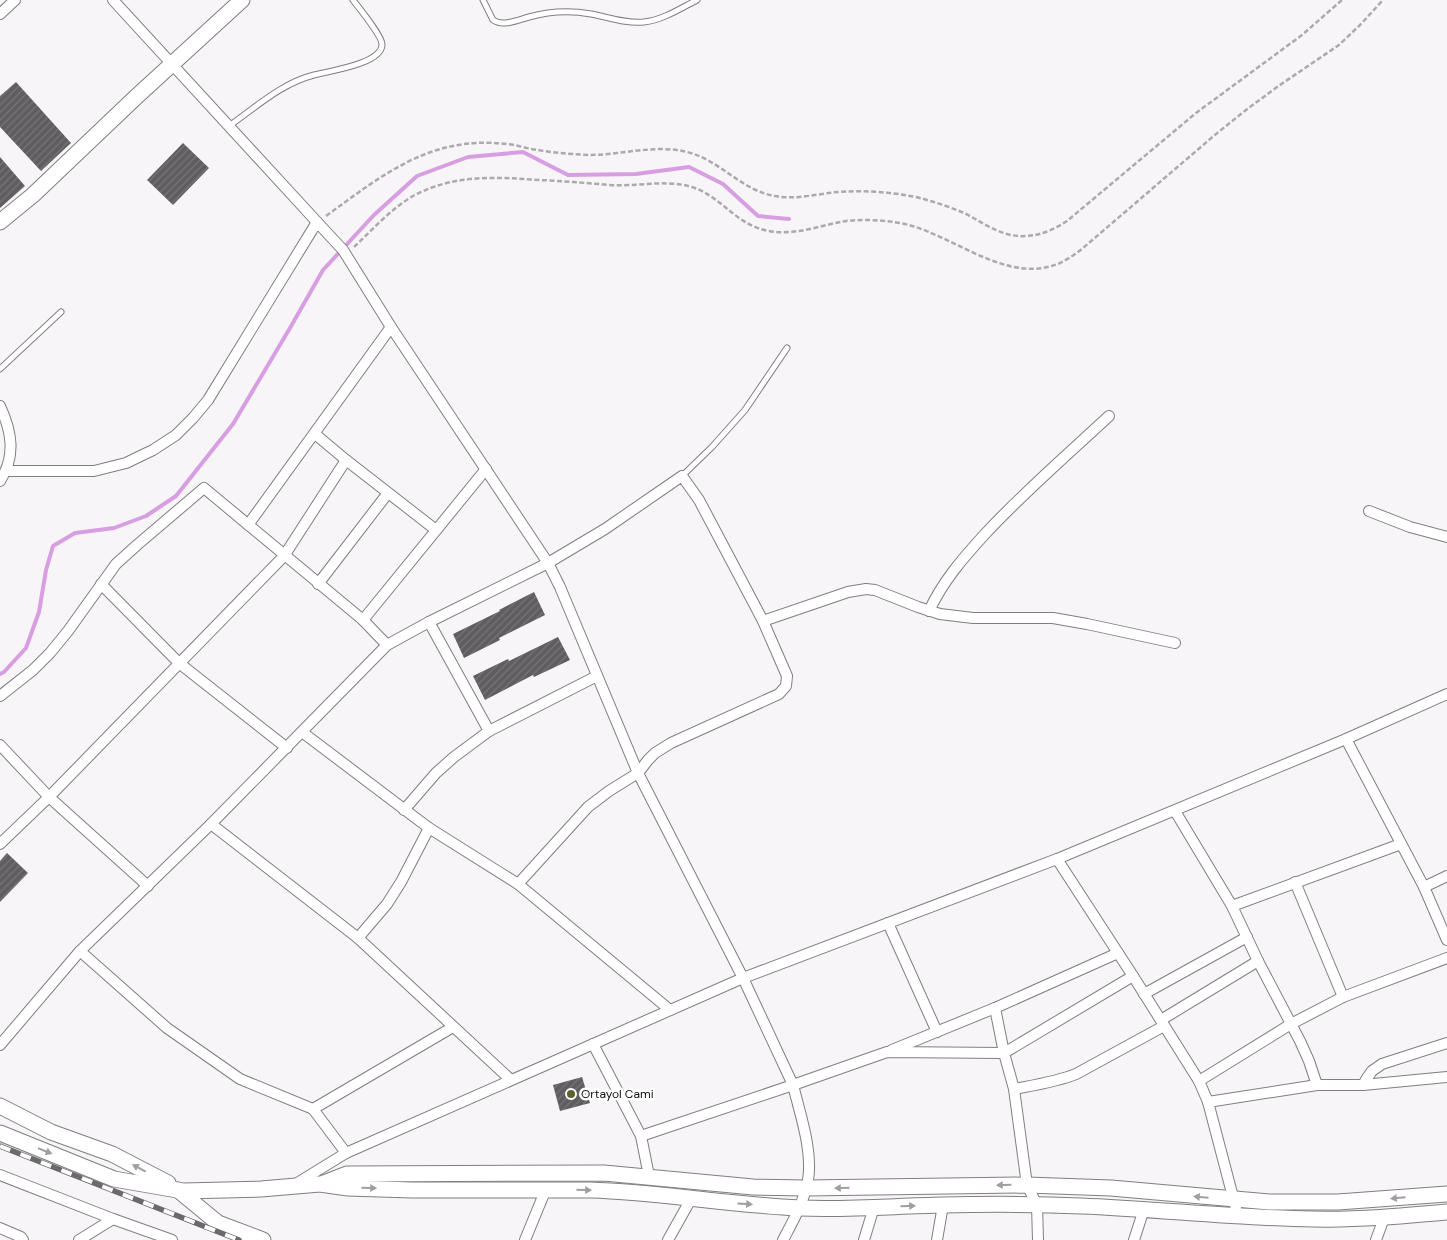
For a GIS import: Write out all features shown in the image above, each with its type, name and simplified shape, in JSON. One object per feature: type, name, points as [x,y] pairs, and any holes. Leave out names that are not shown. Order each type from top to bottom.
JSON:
[{"type":"main road","points":[[0,222],[33,195],[171,64],[242,0]]},
{"type":"main road","points":[[0,1106],[51,1132],[112,1154],[180,1191],[218,1223],[263,1240]]},
{"type":"main road","points":[[0,1133],[114,1178],[180,1191],[261,1189],[320,1184],[348,1188],[412,1190],[546,1189],[619,1191],[800,1208],[943,1204],[1037,1205],[1315,1219],[1384,1218],[1447,1212]]},
{"type":"main road","points":[[320,1184],[347,1174],[578,1173],[649,1176],[753,1187],[1027,1185],[1111,1188],[1269,1202],[1338,1202],[1447,1194]]},
{"type":"street","points":[[0,14],[16,0]]},
{"type":"street","points":[[113,0],[344,252],[391,327],[548,563],[560,587],[638,773],[743,978],[793,1085],[806,1140],[809,1163],[808,1180],[800,1208],[782,1240]]},
{"type":"street","points":[[6,471],[94,471],[126,463],[153,450],[176,435],[194,418],[208,400],[317,222]]},
{"type":"street","points":[[248,525],[391,327]]},
{"type":"street","points":[[0,406],[7,421],[10,438],[10,455],[6,471],[0,481]]},
{"type":"street","points":[[929,611],[938,592],[958,564],[1012,505],[1109,416]]},
{"type":"street","points":[[315,434],[436,530]]},
{"type":"street","points":[[0,844],[49,797],[284,556],[346,460]]},
{"type":"street","points":[[363,620],[486,469]]},
{"type":"street","points":[[0,1046],[80,950],[212,824],[387,645],[428,622],[548,563],[605,529],[682,476],[699,500],[763,621],[787,676],[786,686],[775,696],[663,748],[648,760],[638,773],[588,807],[518,884]]},
{"type":"street","points":[[0,696],[33,670],[50,653],[116,564],[204,488],[363,620],[387,645]]},
{"type":"street","points":[[318,584],[388,492]]},
{"type":"street","points":[[1369,511],[1410,527],[1447,538]]},
{"type":"street","points":[[101,584],[179,663],[287,748]]},
{"type":"street","points":[[763,621],[857,589],[866,589],[875,590],[929,611],[957,617],[1036,617],[1071,620],[1175,643]]},
{"type":"street","points":[[428,622],[489,731]]},
{"type":"street","points":[[404,810],[436,773],[489,731],[597,676]]},
{"type":"street","points":[[292,1186],[346,1153],[743,978],[1057,859],[1346,739],[1447,694]]},
{"type":"street","points":[[302,732],[428,828],[518,884],[670,1010]]},
{"type":"street","points":[[1346,739],[1424,887],[1447,940]]},
{"type":"street","points":[[0,745],[49,797],[148,886]]},
{"type":"street","points":[[1175,811],[1232,906],[1310,1061],[1317,1084]]},
{"type":"street","points":[[212,824],[358,938],[511,1080]]},
{"type":"street","points":[[358,938],[402,882],[428,828]]},
{"type":"street","points":[[1232,906],[1401,844]]},
{"type":"street","points":[[1057,859],[1199,1081],[1208,1102],[1238,1216]]},
{"type":"street","points":[[1424,887],[1447,876]]},
{"type":"street","points":[[1296,882],[1343,997]]},
{"type":"street","points":[[888,923],[937,1032]]},
{"type":"street","points":[[1144,994],[1247,938]]},
{"type":"street","points":[[80,950],[167,1028],[240,1079],[313,1109],[346,1153]]},
{"type":"street","points":[[641,1136],[887,1052],[995,1008],[1118,953]]},
{"type":"street","points":[[1199,1081],[1291,1024],[1343,997],[1447,958]]},
{"type":"street","points":[[1014,1089],[1046,1084],[1076,1074],[1162,1023],[1258,961]]},
{"type":"street","points":[[887,1052],[1004,1053],[1133,976]]},
{"type":"street","points":[[995,1008],[1004,1053],[1014,1089],[1027,1185],[1037,1205],[1038,1240]]},
{"type":"street","points":[[313,1109],[453,1027]]},
{"type":"street","points":[[1363,1085],[1372,1071],[1382,1064],[1447,1043]]},
{"type":"street","points":[[592,1044],[641,1136],[649,1176]]},
{"type":"street","points":[[1208,1102],[1317,1084],[1363,1085],[1447,1077]]},
{"type":"street","points":[[0,1175],[172,1240]]},
{"type":"street","points":[[525,1240],[546,1189]]},
{"type":"street","points":[[668,1240],[691,1199]]},
{"type":"street","points":[[937,1240],[943,1204]]},
{"type":"street","points":[[864,1240],[874,1207]]},
{"type":"street","points":[[1134,1240],[1144,1209]]},
{"type":"street","points":[[1376,1240],[1384,1218]]},
{"type":"street","points":[[79,1240],[113,1219]]},
{"type":"street","points":[[0,1228],[22,1240]]},
{"type":"lane","points":[[229,127],[276,93],[298,80],[346,68],[379,53],[382,45],[380,37],[353,0]]},
{"type":"lane","points":[[483,0],[492,20],[502,24],[540,14],[561,12],[588,14],[630,22],[646,22],[664,16],[697,0]]},
{"type":"lane","points":[[0,369],[61,312]]},
{"type":"lane","points":[[682,476],[712,447],[745,410],[787,348]]},
{"type":"path","points":[[317,222],[377,179],[409,160],[442,148],[474,143],[491,143],[588,155],[658,150],[686,152],[705,158],[751,188],[774,196],[786,197],[864,191],[902,194],[942,204],[1006,234],[1029,236],[1040,234],[1058,227],[1066,221],[1196,113],[1302,35],[1342,0]]},
{"type":"path","points":[[344,252],[392,211],[413,196],[454,181],[494,176],[617,185],[680,184],[707,194],[742,221],[759,229],[795,232],[861,220],[892,222],[925,230],[1007,266],[1026,269],[1048,267],[1060,263],[1083,248],[1246,110],[1339,45],[1383,0]]},
{"type":"building","points":[[16,82],[71,143],[41,171],[0,127],[0,96]]},
{"type":"building","points":[[183,143],[209,168],[173,205],[147,180]]},
{"type":"building","points":[[0,157],[25,186],[0,208]]},
{"type":"building","points":[[534,592],[545,615],[464,658],[453,634]]},
{"type":"building","points":[[558,637],[570,660],[534,677],[533,675],[485,700],[473,676]]},
{"type":"building","points":[[7,853],[28,873],[0,902],[0,861]]},
{"type":"building","name":"Ortayol Cami","points":[[582,1077],[590,1103],[560,1111],[553,1085]]},
{"type":"waterway","points":[[0,674],[26,648],[39,612],[46,570],[53,546],[75,533],[114,528],[146,516],[176,496],[233,424],[323,270],[374,215],[417,176],[468,157],[523,152],[568,175],[636,174],[689,167],[723,184],[758,216],[789,219]]},
{"type":"railway","points":[[0,1146],[239,1240]]},
{"type":"place","name":"Ortayol Cami","points":[[571,1094]]}]
